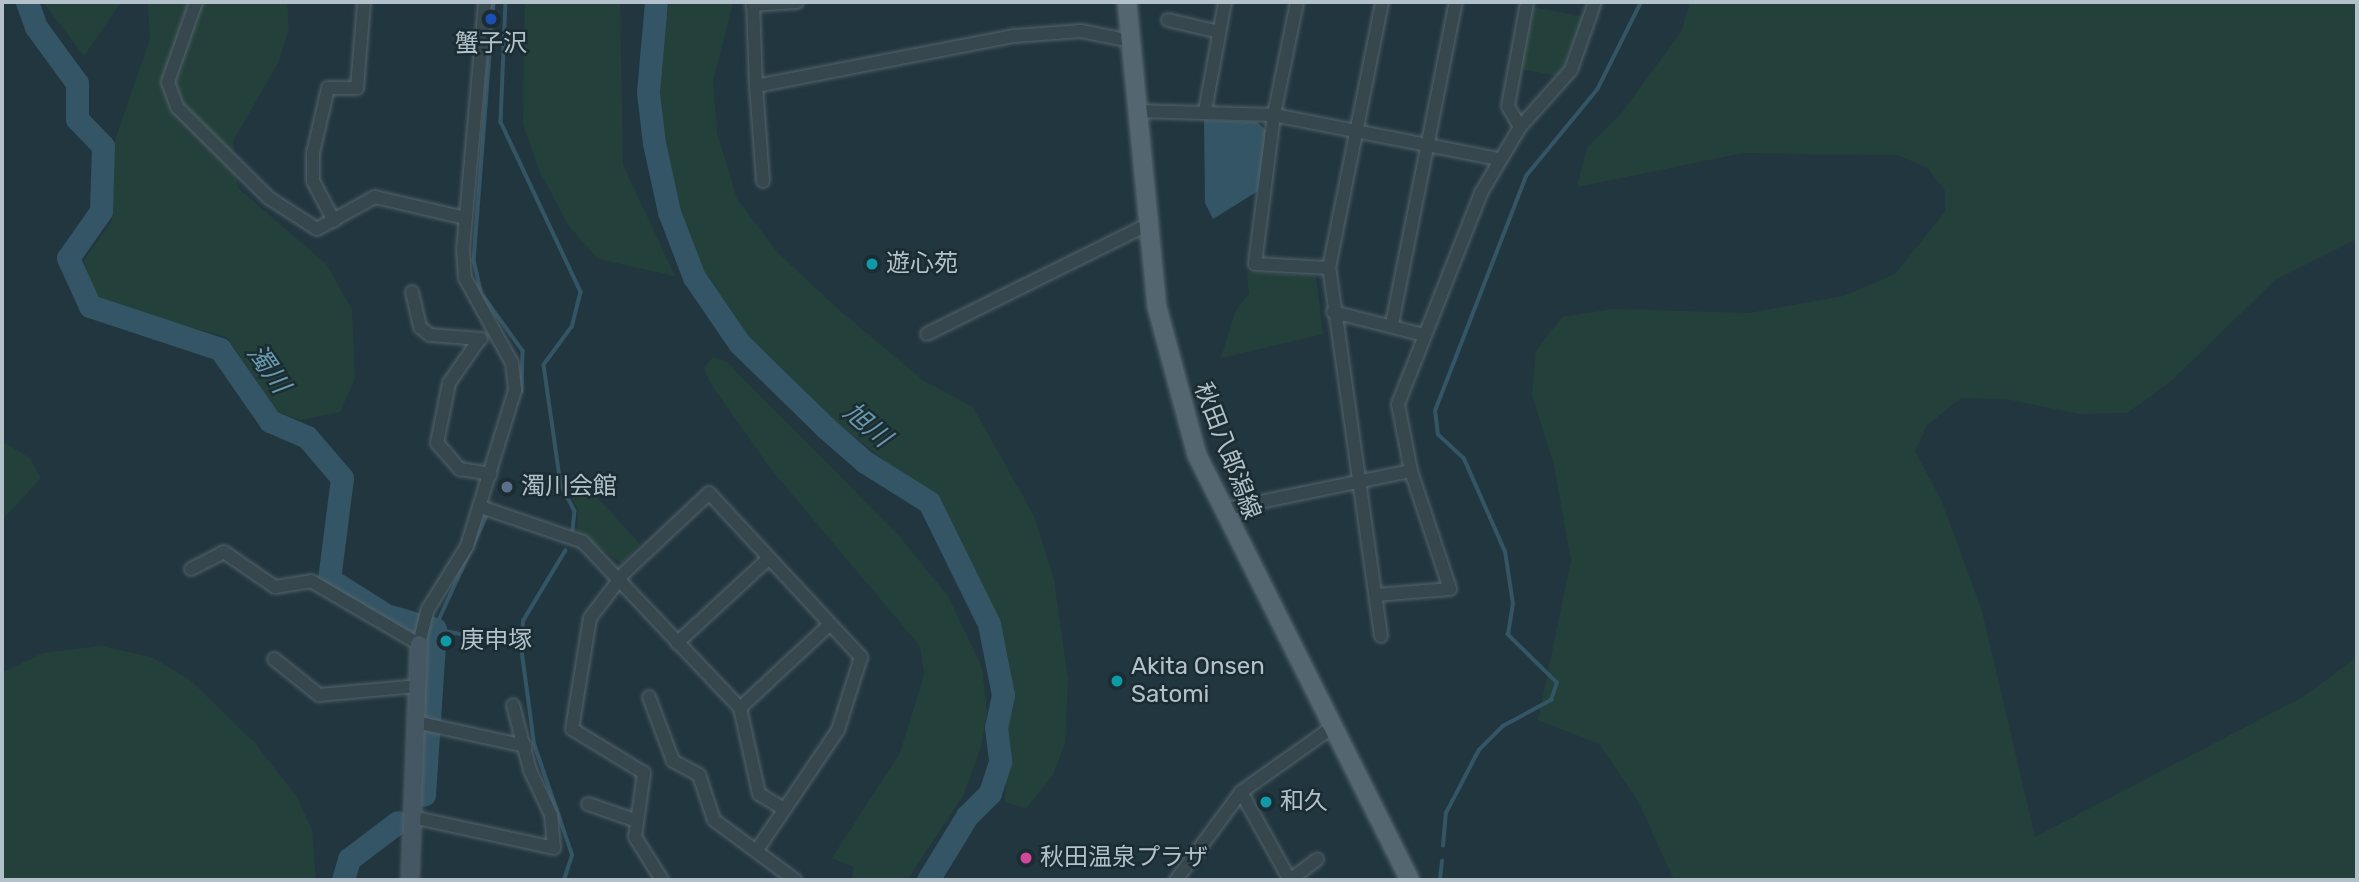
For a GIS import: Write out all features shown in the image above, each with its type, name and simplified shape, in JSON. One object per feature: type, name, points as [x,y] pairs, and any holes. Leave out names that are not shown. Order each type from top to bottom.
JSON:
[{"type":"main road","name":"秋田八郎潟線","points":[[1127,2],[1145,226],[1174,382],[1222,510],[1409,880]]},
{"type":"street","points":[[197,2],[168,82],[177,107],[231,165],[306,227],[334,221],[375,197],[465,218]]},
{"type":"street","points":[[334,221],[313,181],[313,153],[327,88],[357,88],[364,2]]},
{"type":"street","points":[[410,880],[412,817],[423,724],[417,685],[420,638],[425,619],[481,507],[515,390],[512,363],[490,333],[465,278],[465,218],[485,2]]},
{"type":"street","points":[[763,181],[752,4],[797,2]]},
{"type":"street","points":[[1205,111],[1225,2]]},
{"type":"street","points":[[1297,2],[1274,115],[1255,264],[1329,268]]},
{"type":"street","points":[[1381,636],[1333,312],[1329,268],[1382,2]]},
{"type":"street","points":[[1392,324],[1457,2]]},
{"type":"street","points":[[1520,127],[1508,106],[1527,2]]},
{"type":"street","points":[[1376,595],[1450,589],[1411,471],[1398,404],[1498,159],[1520,127],[1571,69],[1595,2]]},
{"type":"street","points":[[1168,20],[1219,32]]},
{"type":"street","points":[[755,86],[1014,36],[1082,31],[1130,41]]},
{"type":"street","points":[[1137,111],[1274,115],[1429,143],[1498,159]]},
{"type":"street","points":[[927,334],[1145,226]]},
{"type":"street","points":[[412,292],[420,327],[430,335],[478,341]]},
{"type":"street","points":[[1333,312],[1392,324],[1424,335]]},
{"type":"street","points":[[490,333],[478,341],[449,383],[438,443],[460,469],[491,474]]},
{"type":"street","points":[[1222,510],[1411,471]]},
{"type":"street","points":[[662,880],[635,837],[644,773],[572,729],[590,618],[618,579],[709,493],[861,657],[838,730],[757,850]]},
{"type":"street","points":[[481,507],[583,542],[740,708],[759,793],[784,809]]},
{"type":"street","points":[[191,569],[224,552],[275,587],[311,581],[420,638]]},
{"type":"street","points":[[677,643],[769,558]]},
{"type":"street","points":[[740,708],[830,624]]},
{"type":"street","points":[[274,659],[319,695],[417,685]]},
{"type":"street","points":[[649,697],[673,761],[699,775],[714,820],[795,880]]},
{"type":"street","points":[[412,817],[554,848],[551,815],[524,746],[513,705]]},
{"type":"street","points":[[423,724],[524,746]]},
{"type":"street","points":[[1176,880],[1241,792],[1331,728]]},
{"type":"street","points":[[1241,792],[1290,880],[1317,860]]},
{"type":"street","points":[[588,804],[637,821]]},
{"type":"green space","points":[[43,2],[121,2],[84,56]]},
{"type":"green space","points":[[148,2],[287,2],[289,29],[278,63],[233,141],[238,188],[327,265],[352,310],[355,378],[340,412],[300,420],[276,411],[227,337],[104,304],[89,283],[84,260],[112,221],[114,143],[150,39]]},
{"type":"green space","points":[[525,2],[620,2],[623,165],[675,276],[598,259],[569,226],[540,172],[523,124]]},
{"type":"green space","points":[[669,2],[733,2],[713,81],[717,133],[737,199],[778,253],[838,309],[924,381],[973,407],[1034,516],[1054,580],[1068,680],[1065,743],[1053,775],[1026,808],[1005,802],[1011,672],[995,618],[936,503],[801,393],[738,331],[706,284],[677,215],[669,171],[659,80]]},
{"type":"green space","points":[[1690,2],[2357,2],[2357,239],[2275,280],[2170,382],[2127,413],[2080,414],[2006,399],[1961,398],[1927,425],[1915,451],[1942,502],[1982,611],[2035,837],[2303,697],[2357,657],[2357,880],[1674,880],[1638,801],[1599,744],[1538,720],[1571,560],[1554,465],[1532,395],[1536,351],[1562,317],[1613,309],[1749,313],[1844,296],[1895,274],[1945,212],[1945,191],[1928,168],[1897,155],[1743,153],[1577,187],[1587,148],[1620,115],[1681,32]]},
{"type":"green space","points":[[1532,7],[1585,17],[1559,76],[1521,69]]},
{"type":"green space","points":[[1247,272],[1316,276],[1323,334],[1221,358],[1236,310],[1249,294]]},
{"type":"green space","points":[[713,357],[727,362],[899,536],[948,596],[982,668],[987,712],[981,747],[963,796],[907,880],[852,880],[854,867],[832,858],[900,753],[924,675],[920,646],[770,468],[709,381],[704,368]]},
{"type":"green space","points":[[2,441],[30,458],[41,478],[2,520]]},
{"type":"green space","points":[[581,480],[640,544],[622,564],[577,531],[578,510],[567,489]]},
{"type":"green space","points":[[101,646],[151,657],[190,680],[255,743],[297,797],[312,830],[316,880],[2,880],[2,673],[43,653]]},
{"type":"water","points":[[1204,120],[1257,122],[1266,130],[1258,191],[1213,219],[1205,203]]},
{"type":"waterway","name":"濁川","points":[[27,2],[36,27],[77,83],[77,119],[103,146],[101,211],[68,258],[90,306],[220,349],[270,421],[307,437],[342,478],[329,579],[386,615],[435,629],[424,795]]},
{"type":"waterway","points":[[494,2],[474,260],[482,294],[523,351],[522,391]]},
{"type":"waterway","points":[[506,2],[501,122],[581,292],[572,327],[544,365],[561,484],[575,511],[573,530]]},
{"type":"waterway","name":"旭川","points":[[656,2],[648,92],[654,143],[669,212],[694,277],[739,343],[825,427],[865,462],[929,502],[989,624],[1003,695],[996,727],[1000,762],[990,793],[967,816],[928,880]]},
{"type":"waterway","points":[[1443,846],[1446,813],[1479,750],[1503,726],[1551,700],[1557,683],[1508,635],[1513,604],[1505,552],[1464,459],[1438,435],[1435,411],[1526,176],[1597,90],[1641,2]]},
{"type":"waterway","points":[[487,516],[435,629],[521,646]]},
{"type":"waterway","points":[[564,880],[572,855],[534,744],[521,646],[523,621],[565,551]]},
{"type":"waterway","name":"濁川","points":[[343,880],[349,859],[398,822]]},
{"type":"waterway","points":[[1440,878],[1442,861]]},
{"type":"place","name":"蟹子沢","points":[[491,19]]},
{"type":"place","name":"遊心苑","points":[[872,264]]},
{"type":"place","name":"濁川会館","points":[[507,487]]},
{"type":"place","name":"庚申塚","points":[[446,641]]},
{"type":"place","name":"Akita Onsen Satomi","points":[[1117,681]]},
{"type":"place","name":"和久","points":[[1266,802]]},
{"type":"place","name":"秋田温泉プラザ","points":[[1026,858]]}]
